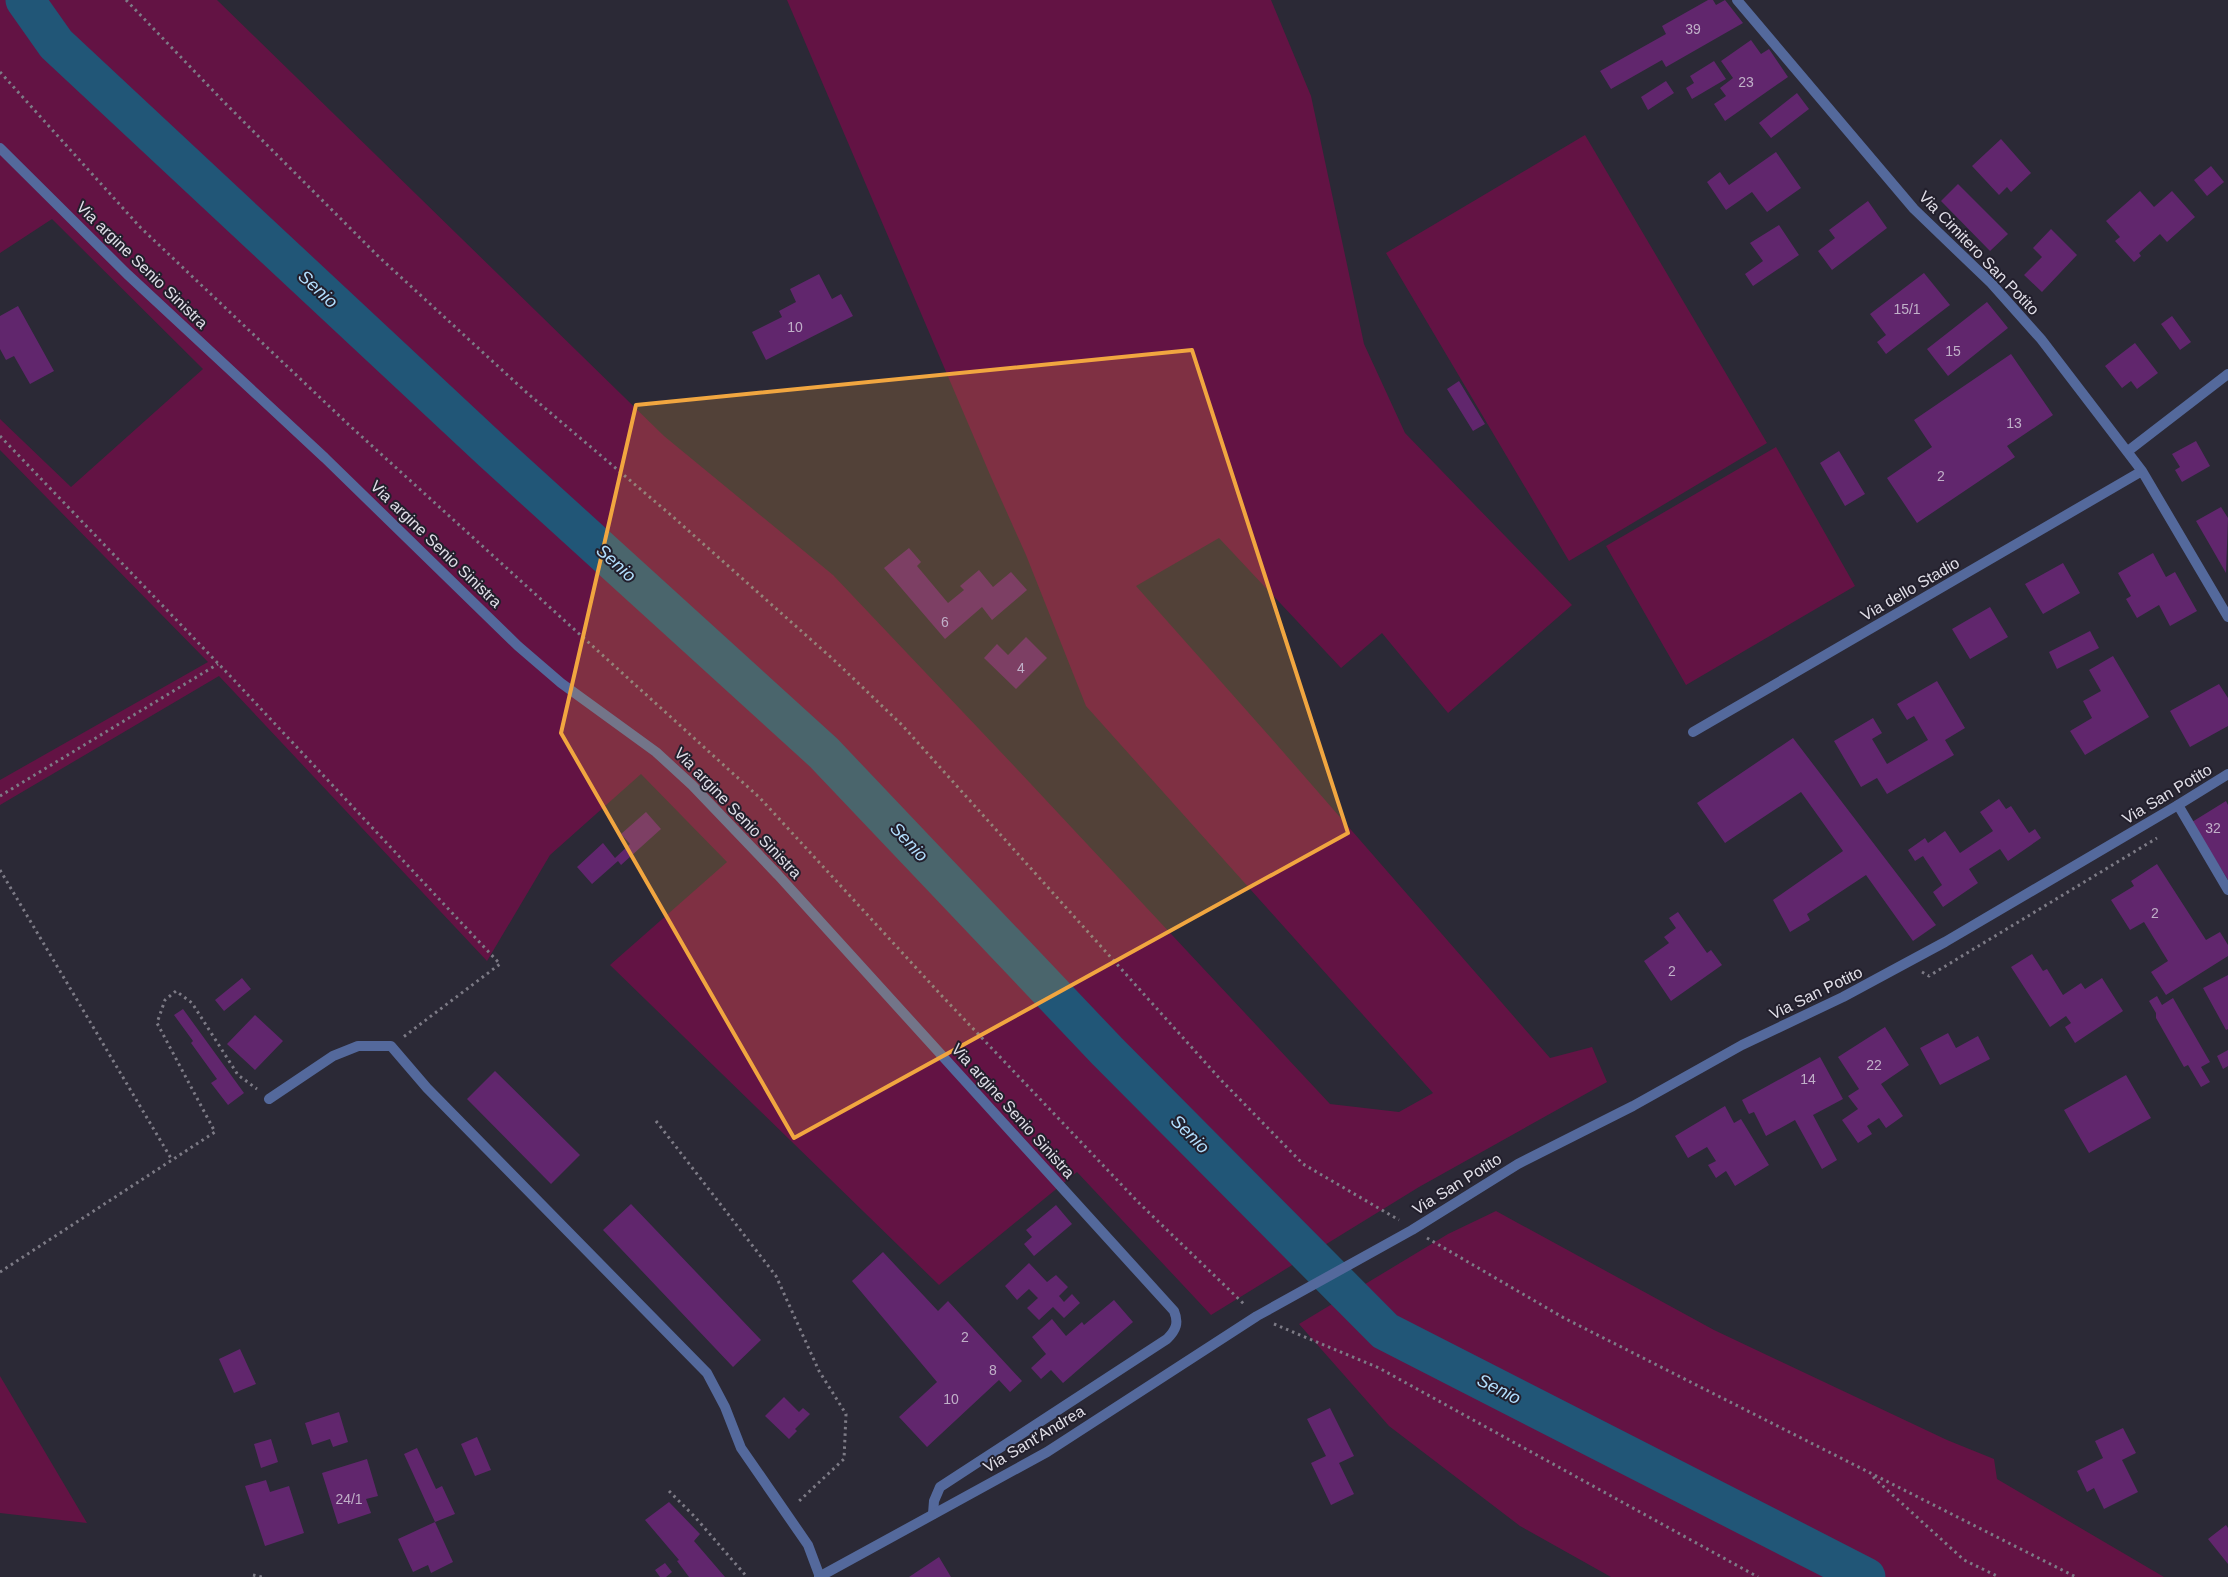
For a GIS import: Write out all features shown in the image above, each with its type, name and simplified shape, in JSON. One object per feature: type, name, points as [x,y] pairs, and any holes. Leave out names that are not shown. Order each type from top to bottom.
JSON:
[{"type":"street","name":"Via Cimitero San Potito","points":[[1737,0],[1914,209],[1991,283],[2041,338],[2142,471],[2228,617]]},
{"type":"street","name":"Via argine Senio Sinistra","points":[[0,148],[127,274],[325,458],[518,646],[561,683],[656,752],[692,785],[778,875],[1174,1311],[1178,1320],[1175,1331],[1167,1339],[940,1487],[934,1501],[932,1514]]},
{"type":"street","points":[[2128,451],[2228,374]]},
{"type":"street","name":"Via dello Stadio","points":[[1694,732],[2142,471]]},
{"type":"street","name":"Via San Potito","points":[[1257,1316],[1412,1230],[1518,1164],[1633,1106],[1742,1045],[1844,997],[1907,963],[2228,774]]},
{"type":"street","points":[[2178,805],[2228,890]]},
{"type":"street","points":[[269,1099],[333,1056],[358,1046],[391,1046],[427,1088],[707,1373],[725,1407],[741,1448],[808,1545],[820,1577]]},
{"type":"street","name":"Via Sant'Andrea","points":[[820,1577],[1046,1452],[1257,1316]]},
{"type":"path","points":[[126,0],[224,102],[379,257],[526,392],[680,523],[835,661],[902,725],[1221,1080],[1303,1164],[1564,1318],[2076,1577]]},
{"type":"path","points":[[0,72],[140,227],[349,426],[760,798],[942,996],[1138,1202],[1257,1316],[1379,1368],[1758,1577]]},
{"type":"path","points":[[0,436],[218,664],[500,964],[391,1046]]},
{"type":"path","points":[[0,796],[218,664]]},
{"type":"path","points":[[1907,963],[1928,976],[2161,836]]},
{"type":"path","points":[[0,870],[172,1160]]},
{"type":"path","points":[[0,1272],[215,1132],[158,1023],[165,1000],[176,991],[192,1003],[238,1075],[269,1099]]},
{"type":"path","points":[[656,1120],[776,1276],[819,1371],[846,1414],[844,1459],[786,1514]]},
{"type":"path","points":[[1869,1473],[1964,1560],[1999,1577]]},
{"type":"path","points":[[669,1491],[695,1517],[747,1577]]},
{"type":"path","points":[[253,1575],[262,1577]]},
{"type":"highlighted area","points":[[1192,350],[1348,833],[794,1138],[561,733],[636,405]]},
{"type":"shaded area","points":[[0,0],[217,0],[664,436],[833,575],[1330,1104],[1399,1112],[1433,1093],[1086,706],[1026,555],[787,0],[1271,0],[1311,96],[1364,344],[1405,433],[1572,605],[1448,713],[1382,633],[1341,668],[1219,538],[1136,586],[1550,1058],[1592,1047],[1607,1082],[1419,1187],[1211,1315],[1077,1172],[939,1285],[610,965],[727,862],[641,774],[550,855],[487,961],[219,676],[0,805],[0,780],[208,662],[0,450],[0,419],[71,487],[203,369],[52,219],[0,253]]},
{"type":"shaded area","points":[[1585,135],[1767,443],[1569,561],[1386,253]]},
{"type":"shaded area","points":[[1776,447],[1855,586],[1686,685],[1606,546]]},
{"type":"shaded area","points":[[1496,1211],[1714,1330],[1947,1440],[1994,1459],[1997,1479],[2164,1577],[1611,1577],[1520,1526],[1389,1426],[1299,1324],[1448,1234]]},
{"type":"shaded area","points":[[0,1376],[87,1523],[0,1513]]},
{"type":"building","points":[[1708,0],[1713,0],[1716,5],[1725,0],[1743,23],[1666,67],[1662,60],[1611,89],[1600,71],[1666,34],[1662,26]]},
{"type":"building","points":[[1751,40],[1761,54],[1769,49],[1788,77],[1725,121],[1714,104],[1726,96],[1720,88],[1733,78],[1721,61]]},
{"type":"building","points":[[1714,61],[1726,79],[1692,99],[1686,88],[1694,83],[1690,76]]},
{"type":"building","points":[[1666,81],[1674,93],[1648,110],[1641,97]]},
{"type":"building","points":[[1797,93],[1809,109],[1771,138],[1759,123]]},
{"type":"building","points":[[2001,139],[2031,173],[2011,192],[2007,187],[1999,195],[1972,166]]},
{"type":"building","points":[[1776,152],[1801,188],[1767,212],[1752,192],[1726,210],[1707,182],[1720,172],[1729,185]]},
{"type":"building","points":[[2211,166],[2224,182],[2207,196],[2194,180]]},
{"type":"building","points":[[1958,184],[2008,234],[1990,251],[1941,201]]},
{"type":"building","points":[[2140,191],[2154,207],[2172,191],[2195,217],[2167,242],[2160,234],[2139,253],[2141,256],[2134,262],[2115,241],[2120,237],[2106,221]]},
{"type":"building","points":[[1868,201],[1887,228],[1832,270],[1818,251],[1835,238],[1829,230]]},
{"type":"building","points":[[1779,225],[1799,255],[1753,286],[1745,274],[1763,261],[1750,243]]},
{"type":"building","points":[[2051,229],[2077,255],[2042,292],[2024,275],[2042,257],[2033,248]]},
{"type":"building","points":[[1924,273],[1950,305],[1886,354],[1877,342],[1886,335],[1870,314]]},
{"type":"building","points":[[819,274],[832,299],[841,294],[853,316],[766,360],[752,332],[782,317],[779,311],[796,302],[790,289]]},
{"type":"building","points":[[1987,302],[2008,328],[1948,376],[1927,349]]},
{"type":"building","points":[[18,306],[54,371],[30,384],[14,356],[6,360],[0,349],[0,316]]},
{"type":"building","points":[[2172,316],[2191,342],[2180,350],[2161,324]]},
{"type":"building","points":[[2135,343],[2158,373],[2137,389],[2131,381],[2122,388],[2105,366]]},
{"type":"building","points":[[2011,354],[2053,415],[2007,446],[2015,457],[1917,523],[1887,478],[1932,447],[1914,420]]},
{"type":"building","points":[[1459,381],[1485,424],[1473,431],[1447,389]]},
{"type":"building","points":[[2196,441],[2210,466],[2182,482],[2175,470],[2180,467],[2172,454]]},
{"type":"building","points":[[1839,451],[1865,494],[1845,506],[1820,463]]},
{"type":"building","points":[[2221,507],[2228,518],[2226,573],[2196,521]]},
{"type":"building","points":[[909,548],[921,562],[917,566],[948,603],[964,590],[960,586],[979,570],[993,587],[1011,572],[1027,590],[992,620],[982,607],[945,639],[884,568]]},
{"type":"building","points":[[2153,553],[2166,577],[2175,572],[2197,611],[2170,626],[2159,605],[2137,618],[2126,599],[2131,596],[2118,573]]},
{"type":"building","points":[[2063,563],[2080,593],[2043,614],[2025,584]]},
{"type":"building","points":[[1990,607],[2008,637],[1970,659],[1952,629]]},
{"type":"building","points":[[2090,631],[2099,648],[2057,669],[2049,652]]},
{"type":"building","points":[[1026,637],[1047,658],[1016,689],[984,658],[997,644],[1008,655]]},
{"type":"building","points":[[2113,656],[2149,717],[2085,755],[2070,731],[2092,718],[2083,701],[2101,691],[2089,670]]},
{"type":"building","points":[[1937,681],[1965,728],[1945,740],[1954,755],[1887,794],[1877,778],[1861,787],[1834,741],[1873,718],[1882,733],[1872,739],[1887,764],[1928,740],[1914,716],[1907,720],[1897,704]]},
{"type":"building","points":[[2219,684],[2228,698],[2228,726],[2190,747],[2170,711]]},
{"type":"building","points":[[1793,738],[1936,925],[1913,941],[1866,875],[1807,914],[1810,920],[1790,932],[1773,900],[1843,851],[1801,792],[1725,843],[1697,803]]},
{"type":"building","points":[[1999,799],[2006,809],[2011,806],[2029,833],[2035,829],[2041,838],[2008,861],[2000,849],[1969,869],[1978,883],[1943,907],[1933,892],[1942,885],[1923,856],[1915,861],[1908,850],[1925,838],[1928,843],[1945,831],[1960,853],[1993,831],[1980,812]]},
{"type":"building","points":[[2226,801],[2228,805],[2228,880],[2192,822]]},
{"type":"building","points":[[646,812],[661,829],[621,865],[618,861],[592,884],[577,867],[603,843],[615,858],[630,844],[621,834]]},
{"type":"building","points":[[2157,864],[2206,940],[2220,932],[2228,945],[2228,956],[2166,995],[2151,972],[2168,961],[2144,922],[2130,930],[2111,900],[2134,886],[2131,881]]},
{"type":"building","points":[[1678,912],[1707,953],[1711,950],[1722,965],[1671,1001],[1644,961],[1669,943],[1664,937],[1676,928],[1669,918]]},
{"type":"building","points":[[2032,954],[2043,971],[2047,969],[2063,995],[2081,983],[2085,989],[2102,978],[2123,1011],[2075,1043],[2065,1027],[2071,1023],[2066,1016],[2050,1027],[2011,967]]},
{"type":"building","points":[[2228,975],[2228,1029],[2226,1030],[2203,988]]},
{"type":"building","points":[[242,978],[251,989],[224,1011],[215,1000]]},
{"type":"building","points":[[2157,996],[2162,1005],[2173,998],[2210,1062],[2201,1067],[2210,1082],[2201,1087],[2188,1065],[2184,1067],[2156,1018],[2156,1013],[2149,1001]]},
{"type":"building","points":[[183,1009],[244,1093],[228,1105],[211,1083],[217,1079],[191,1043],[193,1041],[174,1015]]},
{"type":"building","points":[[255,1015],[283,1041],[255,1070],[227,1044]]},
{"type":"building","points":[[1885,1027],[1909,1065],[1881,1084],[1903,1116],[1886,1128],[1879,1118],[1867,1126],[1872,1134],[1858,1143],[1842,1120],[1858,1109],[1848,1096],[1859,1089],[1838,1057]]},
{"type":"building","points":[[1948,1033],[1956,1048],[1978,1036],[1990,1059],[1940,1085],[1920,1048]]},
{"type":"building","points":[[2228,1050],[2228,1066],[2223,1069],[2217,1056]]},
{"type":"building","points":[[1820,1057],[1843,1099],[1813,1115],[1837,1160],[1822,1169],[1795,1120],[1766,1136],[1754,1112],[1749,1114],[1742,1100]]},
{"type":"building","points":[[495,1071],[580,1155],[551,1184],[467,1099]]},
{"type":"building","points":[[2126,1075],[2151,1118],[2089,1153],[2064,1110]]},
{"type":"building","points":[[1725,1106],[1734,1123],[1741,1119],[1769,1165],[1735,1186],[1726,1171],[1716,1178],[1708,1165],[1716,1161],[1707,1147],[1688,1158],[1675,1136]]},
{"type":"building","points":[[631,1204],[761,1340],[733,1367],[603,1230]]},
{"type":"building","points":[[1056,1205],[1072,1224],[1034,1256],[1024,1244],[1032,1237],[1026,1230]]},
{"type":"building","points":[[883,1252],[938,1311],[948,1301],[1022,1381],[1010,1392],[999,1380],[927,1447],[899,1417],[937,1382],[852,1281]]},
{"type":"building","points":[[1029,1263],[1047,1282],[1056,1275],[1068,1287],[1059,1296],[1064,1302],[1072,1294],[1080,1303],[1064,1318],[1053,1307],[1039,1320],[1027,1308],[1038,1298],[1029,1289],[1017,1300],[1005,1286]]},
{"type":"building","points":[[1114,1300],[1133,1322],[1063,1383],[1051,1370],[1041,1379],[1031,1368],[1046,1354],[1032,1337],[1052,1319],[1066,1336],[1082,1322],[1084,1325]]},
{"type":"building","points":[[240,1349],[256,1384],[234,1393],[219,1359]]},
{"type":"building","points":[[784,1397],[799,1412],[803,1408],[810,1414],[795,1429],[797,1431],[789,1439],[765,1416]]},
{"type":"building","points":[[1330,1408],[1354,1456],[1339,1463],[1354,1494],[1331,1505],[1311,1463],[1326,1456],[1307,1419]]},
{"type":"building","points":[[339,1412],[348,1442],[333,1447],[330,1439],[312,1445],[305,1423]]},
{"type":"building","points":[[2123,1428],[2136,1453],[2122,1460],[2138,1492],[2104,1509],[2094,1488],[2087,1492],[2077,1471],[2103,1458],[2095,1441]]},
{"type":"building","points":[[477,1437],[491,1470],[475,1476],[461,1444]]},
{"type":"building","points":[[271,1439],[278,1462],[261,1468],[254,1444]]},
{"type":"building","points":[[417,1448],[436,1489],[442,1486],[455,1514],[435,1522],[404,1454]]},
{"type":"building","points":[[367,1459],[378,1496],[366,1499],[371,1513],[338,1524],[322,1473]]},
{"type":"building","points":[[266,1480],[270,1492],[289,1486],[304,1533],[265,1546],[245,1486]]},
{"type":"building","points":[[669,1502],[700,1534],[694,1541],[725,1577],[689,1577],[677,1561],[679,1560],[645,1520]]},
{"type":"building","points":[[435,1522],[453,1562],[431,1573],[428,1565],[413,1572],[398,1539]]},
{"type":"building","points":[[2226,1525],[2228,1528],[2228,1564],[2208,1539]]},
{"type":"building","points":[[939,1557],[951,1577],[909,1577]]},
{"type":"building","points":[[665,1563],[672,1572],[666,1577],[660,1577],[655,1570]]},
{"type":"waterway","name":"Senio","points":[[25,0],[56,44],[492,451],[824,753],[1107,1051],[1385,1331],[1866,1577]]}]
